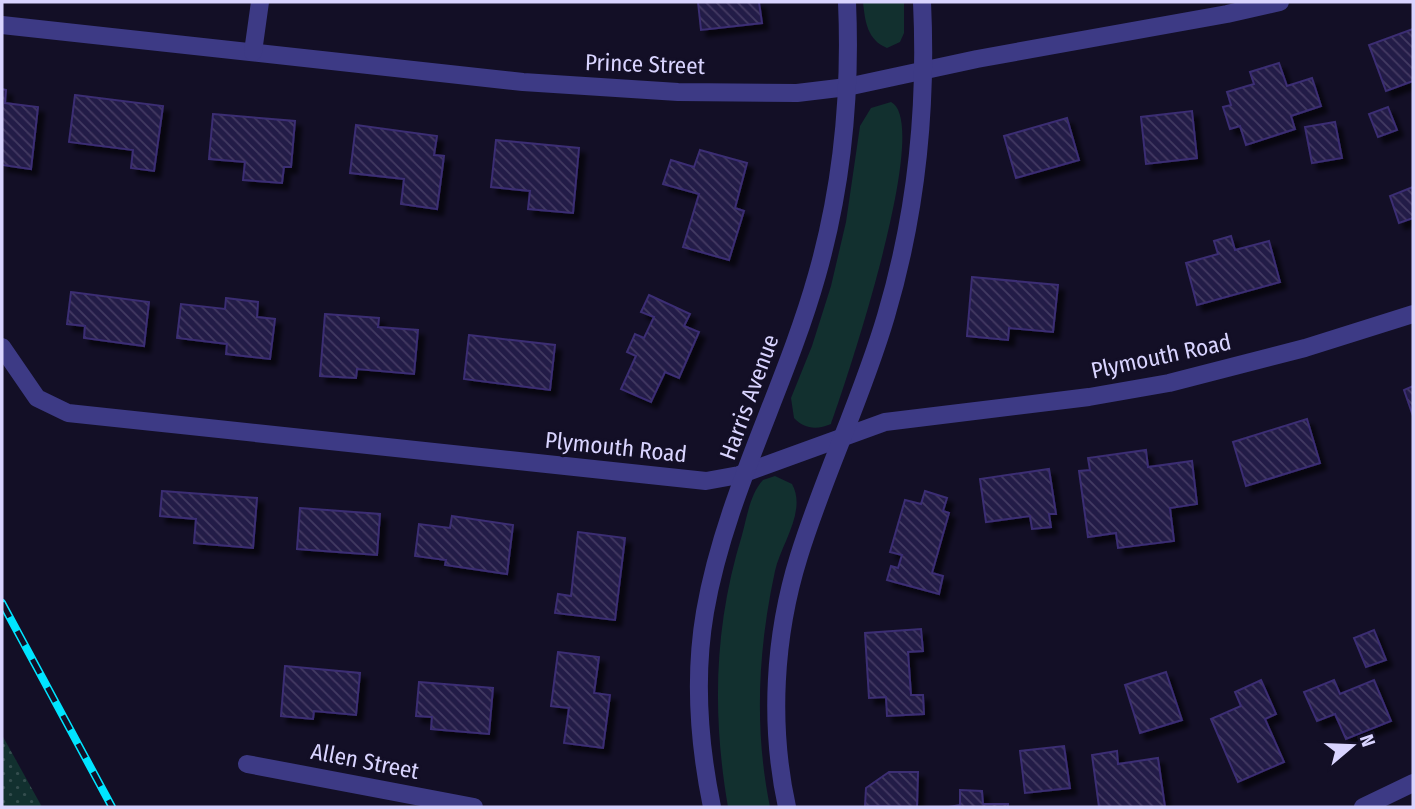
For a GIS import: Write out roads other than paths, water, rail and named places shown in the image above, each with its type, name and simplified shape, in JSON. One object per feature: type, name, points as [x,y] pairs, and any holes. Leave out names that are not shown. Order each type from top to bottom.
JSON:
[{"type":"street","points":[[253,52],[260,2]]},
{"type":"street","name":"Harris Avenue","points":[[712,807],[700,717],[701,637],[716,564],[817,274],[836,182],[847,87],[847,2]]},
{"type":"street","points":[[787,807],[776,734],[784,622],[799,553],[875,351],[896,281],[915,170],[924,71],[922,2]]},
{"type":"street","name":"Prince Street","points":[[2,25],[434,74],[604,88],[797,93],[847,87],[1280,2]]},
{"type":"street","name":"Plymouth Road","points":[[2,347],[30,390],[47,405],[68,412],[698,481],[722,479],[748,471],[844,435],[898,419],[1052,402],[1169,383],[1304,348],[1413,314]]},
{"type":"street","name":"Allen Street","points":[[247,764],[474,807]]},
{"type":"street","points":[[1363,807],[1413,783]]},
{"type":"railway","points":[[2,603],[112,807]]}]
